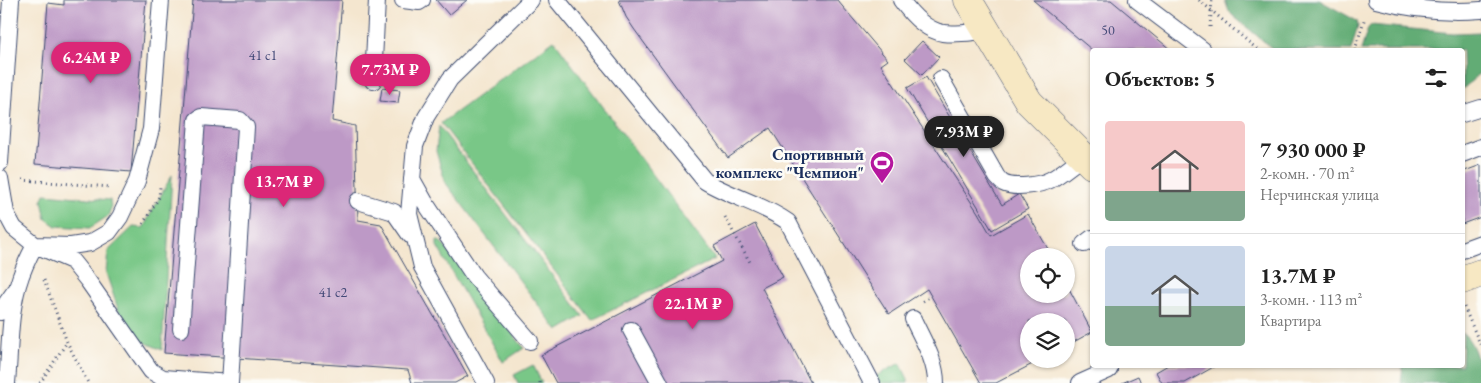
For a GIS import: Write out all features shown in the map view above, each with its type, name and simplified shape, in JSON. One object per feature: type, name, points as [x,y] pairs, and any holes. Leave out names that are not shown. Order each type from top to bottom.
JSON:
[{"type":"street","points":[[968,0],[1029,102],[1088,161]]},
{"type":"street","points":[[1465,279],[1481,273]]},
{"type":"lane","points":[[0,163],[11,0]]},
{"type":"lane","points":[[35,245],[71,246],[90,243],[109,232],[120,217],[137,181],[150,129],[161,0]]},
{"type":"lane","points":[[373,81],[377,0]]},
{"type":"lane","points":[[403,0],[419,2],[422,0]]},
{"type":"lane","points":[[486,383],[422,266],[409,214],[415,146],[426,117],[450,79],[531,0]]},
{"type":"lane","points":[[557,0],[705,181],[721,191],[776,214],[788,222],[872,383]]},
{"type":"lane","points":[[901,0],[910,13],[924,25],[942,33],[986,31]]},
{"type":"lane","points":[[1137,0],[1200,48]]},
{"type":"lane","points":[[1376,0],[1399,6],[1454,12],[1481,10]]},
{"type":"lane","points":[[941,79],[1003,183],[1011,186],[1040,184],[1088,161]]},
{"type":"lane","points":[[1465,113],[1481,108]]},
{"type":"lane","points":[[0,178],[6,213],[14,228],[35,245],[72,262],[88,281],[151,371],[163,378],[230,383],[246,127],[240,120],[201,117],[197,120],[181,329]]},
{"type":"lane","points":[[1465,153],[1481,147]]},
{"type":"lane","points":[[412,179],[426,204],[474,276],[530,341]]},
{"type":"lane","points":[[358,201],[394,212],[416,243]]},
{"type":"lane","points":[[1465,249],[1481,243]]},
{"type":"lane","points":[[7,383],[17,287],[24,266],[35,245]]},
{"type":"lane","points":[[0,312],[17,287]]},
{"type":"lane","points":[[913,319],[932,358],[936,383]]},
{"type":"lane","points":[[631,330],[660,383]]},
{"type":"lane","points":[[1080,383],[1109,370]]},
{"type":"path","points":[[1200,0],[1256,48]]},
{"type":"path","points":[[1212,0],[1212,10]]},
{"type":"path","points":[[1356,48],[1366,16]]},
{"type":"path","points":[[20,179],[102,186]]},
{"type":"path","points":[[734,235],[751,264]]},
{"type":"path","points":[[35,245],[40,269],[67,342],[88,383]]},
{"type":"path","points":[[1465,311],[1481,346]]},
{"type":"path","points":[[40,383],[67,342]]},
{"type":"green space","points":[[1225,0],[1319,0],[1357,21],[1358,26],[1352,48],[1272,48],[1232,15]]},
{"type":"green space","points":[[1371,25],[1453,33],[1481,32],[1481,72],[1465,87],[1465,48],[1362,48],[1368,28]]},
{"type":"green space","points":[[554,40],[715,259],[592,320],[441,123]]},
{"type":"green space","points":[[439,126],[583,316],[558,331],[445,182],[436,151]]},
{"type":"green space","points":[[172,175],[162,350],[142,341],[120,315],[106,273],[108,251],[133,227],[143,228]]},
{"type":"green space","points":[[45,194],[110,200],[111,208],[108,216],[90,228],[56,226],[46,219],[42,201]]},
{"type":"green space","points":[[437,240],[442,243],[524,348],[503,362],[437,246]]},
{"type":"green space","points":[[1465,335],[1471,343],[1480,370],[1481,383],[1401,383],[1403,368],[1465,368]]},
{"type":"green space","points":[[900,363],[908,383],[879,383],[876,376]]},
{"type":"green space","points":[[533,365],[542,383],[518,383],[514,375]]},
{"type":"building","points":[[64,0],[146,0],[131,172],[35,164],[48,3],[64,5]]},
{"type":"building","points":[[193,0],[342,0],[332,121],[355,126],[358,220],[381,224],[468,376],[455,383],[412,383],[408,370],[164,353]]},
{"type":"building","points":[[436,0],[467,0],[449,15]]},
{"type":"building","name":"Спортивный комплекс \"Чемпион\"","points":[[619,0],[837,0],[888,60],[881,65],[991,235],[1028,214],[1047,248],[1020,248],[1020,303],[1075,303],[1075,300],[1090,328],[1090,333],[1075,341],[1075,313],[1020,313],[1020,368],[1025,368],[996,383],[981,383],[927,289],[889,314],[770,128],[728,158],[626,17]]},
{"type":"building","points":[[1033,0],[1111,0],[1169,48],[1090,48]]},
{"type":"building","points":[[922,41],[939,57],[922,75],[905,59]]},
{"type":"building","points":[[926,77],[1002,205],[1019,194],[1028,209],[992,230],[907,88]]},
{"type":"building","points":[[382,88],[400,90],[398,103],[380,101]]},
{"type":"building","points":[[1481,165],[1481,217],[1465,223],[1465,171]]},
{"type":"building","points":[[755,224],[783,277],[762,288],[811,383],[556,383],[541,355],[722,261],[714,246]]},
{"type":"building","points":[[1163,368],[1212,368],[1185,383],[1162,383],[1156,372]]},
{"type":"building","points":[[1138,376],[1141,383],[1122,383]]},
{"type":"place","name":"Спортивный комплекс \"Чемпион\"","points":[[882,184]]}]
